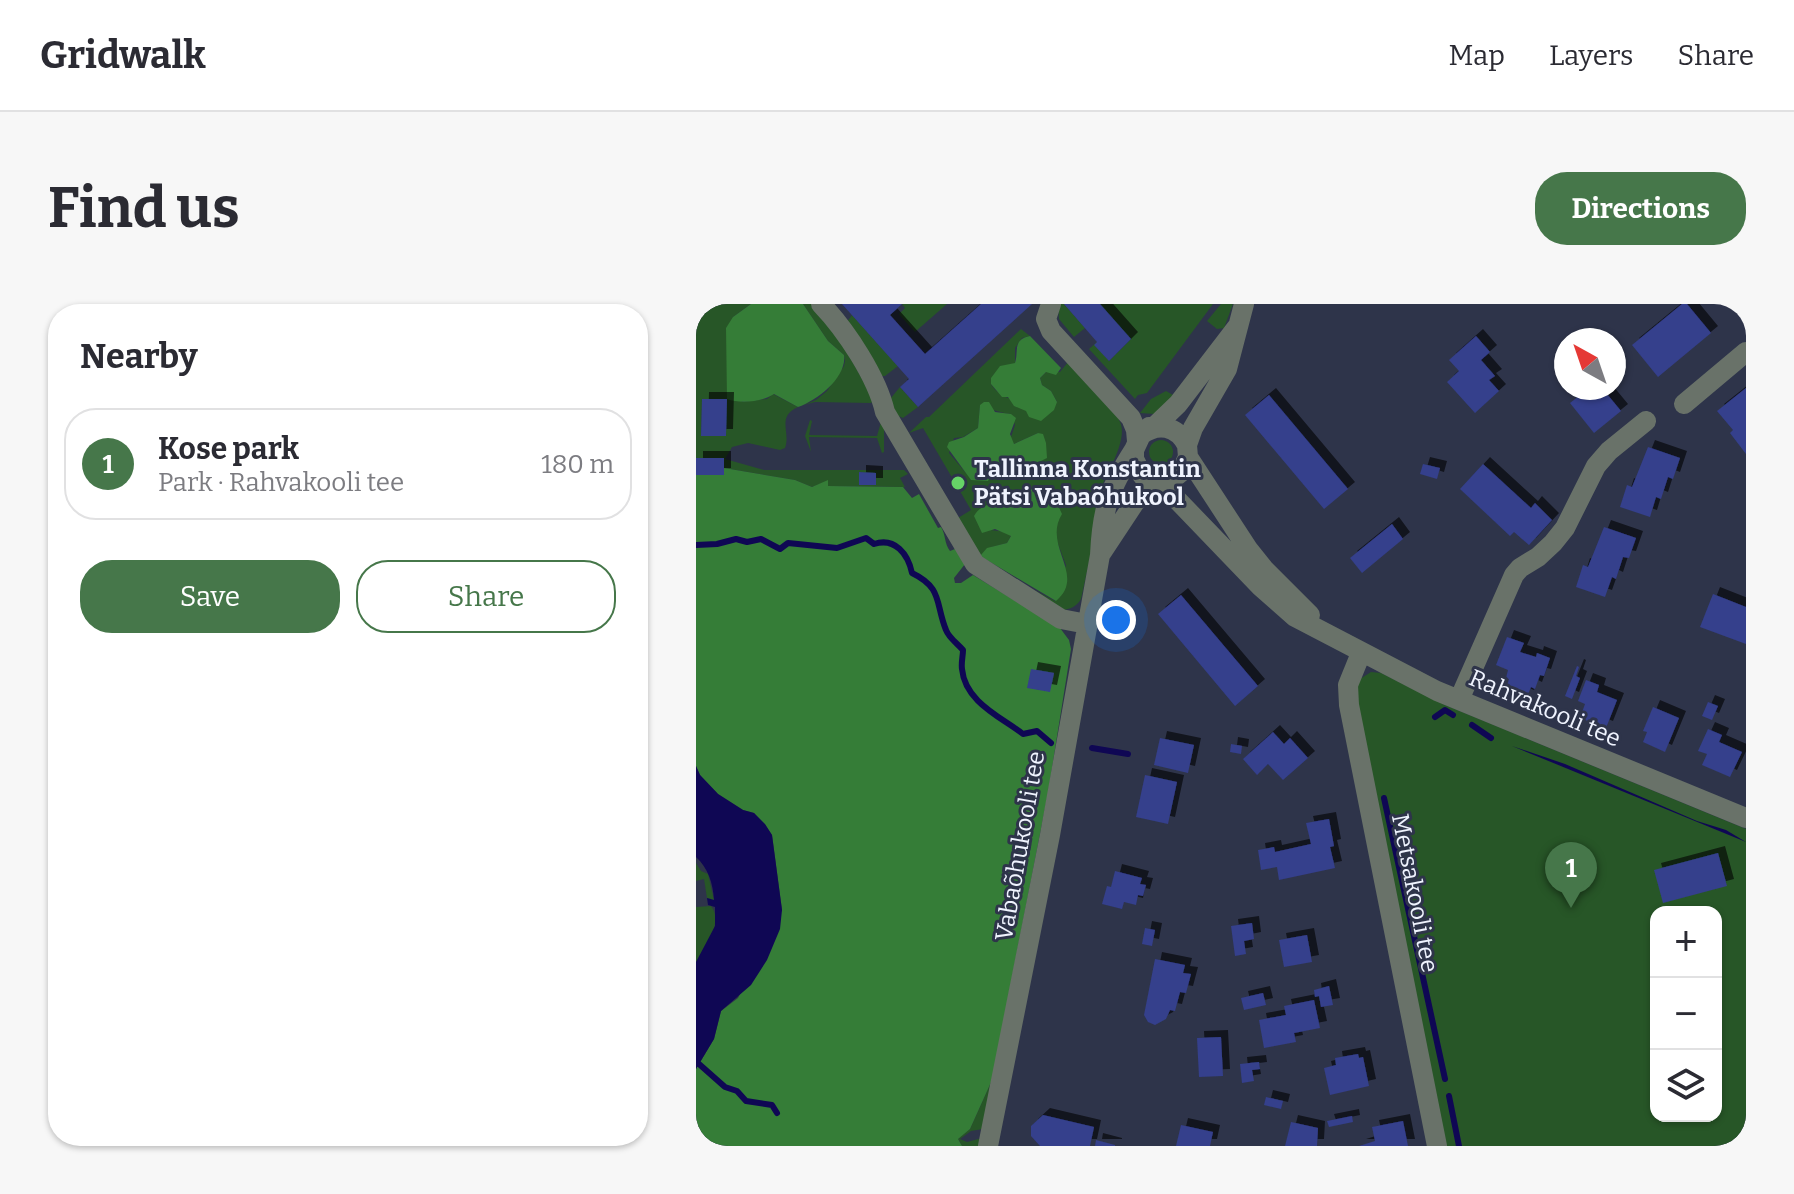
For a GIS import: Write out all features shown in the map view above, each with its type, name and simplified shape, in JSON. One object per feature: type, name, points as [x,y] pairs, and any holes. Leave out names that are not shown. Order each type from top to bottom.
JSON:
[{"type":"street","points":[[821,304],[843,332],[880,392],[885,412],[971,559],[982,570],[1061,619],[1087,624]]},
{"type":"street","points":[[1051,304],[1046,319],[1051,331],[1138,423],[1141,440],[1137,468],[1142,475],[1159,481],[1181,472],[1187,451],[1173,430],[1141,440]]},
{"type":"street","name":"Vabaõhukooli tee","points":[[1187,451],[1193,428],[1227,369],[1244,304]]},
{"type":"street","name":"Vabaõhukooli tee","points":[[988,1146],[1050,835],[1100,555],[1105,505],[1119,474],[1141,440],[1178,404],[1237,327]]},
{"type":"street","points":[[1684,404],[1746,352]]},
{"type":"street","points":[[1459,700],[1514,575],[1553,543],[1565,528],[1596,466],[1609,451],[1646,421]]},
{"type":"street","name":"Rahvakooli tee","points":[[1187,451],[1248,549],[1329,636]]},
{"type":"street","name":"Vabaõhukooli tee","points":[[1100,555],[1131,506],[1159,481]]},
{"type":"street","name":"Rahvakooli tee","points":[[1159,481],[1295,617],[1459,700],[1746,818]]},
{"type":"street","name":"Metsakooli tee","points":[[1361,653],[1350,678],[1349,705],[1437,1146]]},
{"type":"green space","points":[[696,304],[751,304],[733,317],[742,402],[767,399],[773,394],[798,407],[791,411],[786,420],[785,448],[780,450],[748,443],[732,447],[725,459],[764,470],[904,470],[908,474],[900,478],[905,487],[828,486],[828,481],[812,487],[795,480],[724,468],[696,458]],"holes":[[[702,399],[726,399],[701,435]]]},
{"type":"green space","points":[[751,304],[803,304],[828,341],[844,355],[841,371],[830,387],[798,407],[774,394],[751,401],[727,399],[726,328],[733,317]]},
{"type":"green space","points":[[803,304],[814,304],[830,322],[874,400],[871,403],[815,402],[804,405],[827,391],[845,361],[844,355],[828,341]]},
{"type":"green space","points":[[902,304],[947,304],[915,332],[899,314],[905,308]]},
{"type":"green space","points":[[1058,304],[1064,304],[1085,328],[1074,337],[1059,319]]},
{"type":"green space","points":[[1100,304],[1213,304],[1147,393],[1135,399],[1089,349],[1097,342],[1109,361],[1115,355]]},
{"type":"green space","points":[[1221,304],[1233,304],[1224,328],[1217,329],[1207,321]]},
{"type":"green space","points":[[852,315],[898,366],[885,376],[879,376],[846,323]]},
{"type":"green space","points":[[1021,329],[1030,336],[1022,338],[1015,348],[1015,363],[994,374],[991,384],[997,391],[1020,401],[1057,402],[1051,391],[1042,385],[1040,378],[1046,372],[1060,372],[1068,362],[1122,416],[1119,420],[1122,427],[1120,445],[1100,490],[1104,493],[1081,599],[1076,605],[1063,610],[1030,588],[1055,601],[1066,565],[1055,536],[1055,499],[1037,487],[1010,501],[981,507],[991,530],[1007,532],[1011,536],[1007,543],[992,547],[980,556],[958,518],[971,510],[923,428],[909,433]],"holes":[[[980,406],[1011,414],[1015,425],[1010,440],[1014,444],[1038,433],[1039,462],[1025,464],[1021,470],[999,466],[992,475],[966,473],[949,453],[954,438],[963,437],[978,428]]]},
{"type":"green space","points":[[1030,336],[1061,368],[1056,375],[1046,372],[1040,378],[1042,385],[1051,391],[1057,402],[1054,410],[1041,421],[1014,406],[991,384],[991,378],[1000,366],[1015,363],[1018,343]]},
{"type":"green space","points":[[900,387],[918,407],[903,418],[896,415],[890,399]]},
{"type":"green space","points":[[1166,391],[1175,396],[1155,414],[1140,413],[1151,399]]},
{"type":"green space","points":[[989,402],[995,412],[1011,414],[1016,418],[1010,434],[1014,444],[1038,433],[1043,434],[1047,458],[1025,464],[1016,473],[1004,465],[994,469],[988,481],[971,480],[947,447],[949,442],[978,428],[980,405]]},
{"type":"green space","points":[[810,420],[809,435],[877,436],[881,422],[884,422],[884,452],[877,438],[809,437],[811,452],[805,436]]},
{"type":"green space","points":[[1161,440],[1169,444],[1173,452],[1169,460],[1161,464],[1153,460],[1149,452],[1153,444]]},
{"type":"green space","points":[[724,468],[795,480],[812,487],[828,480],[828,486],[903,487],[912,498],[919,494],[938,528],[941,527],[950,551],[955,549],[965,564],[954,578],[955,583],[961,583],[973,575],[1060,628],[1069,640],[1071,649],[1048,793],[992,1080],[970,1129],[958,1139],[962,1146],[696,1146],[696,1069],[714,1039],[721,1011],[738,998],[782,910],[772,835],[754,813],[743,810],[718,794],[700,775],[696,766],[696,475],[723,475]]},
{"type":"green space","points":[[1037,487],[1055,499],[1062,514],[1057,537],[1067,581],[1056,601],[980,556],[987,548],[1007,543],[1011,536],[995,529],[982,533],[974,516],[978,511],[987,505],[1014,499]]},
{"type":"green space","points":[[1371,672],[1381,673],[1445,705],[1746,829],[1746,1146],[1442,1146],[1355,695],[1360,679]]},
{"type":"green space","points":[[696,863],[701,871],[708,874],[714,900],[707,898],[704,879],[696,881]]},
{"type":"green space","points":[[711,906],[714,927],[696,962],[696,907]]},
{"type":"green space","points":[[992,1080],[983,1129],[971,1131],[960,1139],[967,1142],[982,1138],[980,1146],[962,1146],[958,1139],[970,1129]]},
{"type":"shaded area","points":[[1512,746],[1565,764],[1697,821],[1726,830],[1746,842]]},
{"type":"shaded area","points":[[696,766],[700,775],[718,794],[743,810],[754,813],[772,835],[782,910],[780,929],[767,960],[751,985],[721,1011],[714,1039],[696,1069],[696,962],[715,926],[715,907],[708,905],[707,898],[714,900],[711,882],[696,857]]},
{"type":"building","points":[[842,304],[902,304],[890,315],[925,354],[981,304],[1032,304],[918,407],[900,387],[909,379]]},
{"type":"building","points":[[1064,304],[1100,304],[1131,339],[1109,361]]},
{"type":"building","points":[[1682,304],[1687,304],[1711,333],[1658,377],[1632,345]]},
{"type":"building","points":[[1476,336],[1490,352],[1481,360],[1495,376],[1489,380],[1499,391],[1475,413],[1447,382],[1459,371],[1449,360]]},
{"type":"building","points":[[1746,388],[1746,454],[1730,433],[1733,430],[1717,411]]},
{"type":"building","points":[[1269,395],[1348,489],[1324,509],[1245,415]]},
{"type":"building","points":[[702,399],[727,399],[726,436],[701,436]]},
{"type":"building","points":[[1574,400],[1612,400],[1621,411],[1594,433],[1570,403]]},
{"type":"building","points":[[1648,447],[1680,458],[1673,479],[1668,477],[1661,499],[1656,497],[1650,517],[1620,507],[1627,485],[1632,487]]},
{"type":"building","points":[[696,458],[724,458],[724,475],[696,475]]},
{"type":"building","points":[[1423,464],[1440,468],[1437,479],[1420,474]]},
{"type":"building","points":[[1483,464],[1531,508],[1535,503],[1552,520],[1529,545],[1514,532],[1510,536],[1460,489]]},
{"type":"building","points":[[859,472],[876,473],[876,485],[859,485]]},
{"type":"building","points":[[1392,524],[1403,539],[1362,573],[1350,558]]},
{"type":"building","points":[[1604,527],[1636,538],[1629,558],[1623,557],[1616,579],[1612,577],[1605,597],[1576,587],[1583,565],[1588,567]]},
{"type":"building","points":[[1713,594],[1746,607],[1746,644],[1700,627]]},
{"type":"building","points":[[1181,595],[1258,686],[1235,706],[1158,614]]},
{"type":"building","points":[[1507,637],[1524,643],[1520,652],[1550,658],[1544,676],[1540,675],[1535,689],[1531,687],[1527,697],[1506,689],[1508,670],[1496,665]]},
{"type":"building","points":[[1577,666],[1576,676],[1580,678],[1572,699],[1565,696]]},
{"type":"building","points":[[1031,669],[1054,673],[1050,692],[1027,688]]},
{"type":"building","points":[[1586,680],[1599,685],[1597,692],[1617,700],[1606,728],[1580,718],[1585,704],[1578,701]]},
{"type":"building","points":[[1708,702],[1718,706],[1712,720],[1702,716]]},
{"type":"building","points":[[1653,707],[1679,718],[1665,752],[1643,742],[1647,732],[1643,731]]},
{"type":"building","points":[[1708,729],[1722,735],[1719,742],[1742,752],[1730,777],[1702,765],[1707,754],[1698,751]]},
{"type":"building","points":[[1273,732],[1284,744],[1290,738],[1308,758],[1283,780],[1268,764],[1257,775],[1243,759]]},
{"type":"building","points":[[1160,738],[1194,745],[1188,773],[1154,765]]},
{"type":"building","points":[[1231,744],[1242,746],[1241,754],[1230,752]]},
{"type":"building","points":[[1145,775],[1177,782],[1168,824],[1136,817]]},
{"type":"building","points":[[1329,819],[1334,846],[1330,847],[1335,868],[1279,880],[1277,867],[1261,870],[1258,850],[1274,847],[1275,852],[1311,844],[1306,823]]},
{"type":"building","points":[[1718,853],[1727,886],[1663,903],[1654,870]]},
{"type":"building","points":[[1115,871],[1142,878],[1140,884],[1146,885],[1143,896],[1138,895],[1136,905],[1124,902],[1122,909],[1102,904]]},
{"type":"building","points":[[1252,923],[1254,939],[1244,941],[1246,954],[1235,956],[1231,926]]},
{"type":"building","points":[[1145,928],[1155,930],[1152,946],[1142,944]]},
{"type":"building","points":[[1307,935],[1312,962],[1284,967],[1279,940]]},
{"type":"building","points":[[1155,959],[1185,965],[1183,973],[1191,974],[1186,993],[1180,992],[1175,1011],[1170,1010],[1166,1019],[1155,1025],[1148,1022],[1144,1015]]},
{"type":"building","points":[[1329,986],[1333,1005],[1321,1007],[1314,990]]},
{"type":"building","points":[[1263,993],[1266,1005],[1244,1010],[1241,998]]},
{"type":"building","points":[[1314,1000],[1320,1028],[1294,1033],[1296,1042],[1264,1048],[1259,1020],[1286,1015],[1284,1006]]},
{"type":"building","points":[[1221,1037],[1223,1076],[1199,1077],[1197,1038]]},
{"type":"building","points":[[1358,1054],[1359,1058],[1363,1057],[1369,1086],[1330,1095],[1324,1068],[1336,1065],[1335,1058]]},
{"type":"building","points":[[1259,1062],[1260,1069],[1252,1070],[1254,1081],[1242,1083],[1240,1064]]},
{"type":"building","points":[[1266,1097],[1283,1101],[1281,1109],[1264,1105]]},
{"type":"building","points":[[1043,1115],[1094,1127],[1090,1146],[1040,1146],[1031,1136],[1031,1126]]},
{"type":"building","points":[[1352,1116],[1353,1122],[1329,1127],[1327,1121]]},
{"type":"building","points":[[1403,1121],[1408,1146],[1359,1146],[1375,1141],[1372,1127]]},
{"type":"building","points":[[1291,1122],[1318,1128],[1317,1146],[1285,1146]]},
{"type":"building","points":[[1181,1125],[1213,1132],[1210,1146],[1176,1146]]},
{"type":"building","points":[[1096,1140],[1115,1145],[1115,1146],[1095,1146]]},
{"type":"waterway","points":[[696,545],[761,539],[780,549],[788,543],[837,548],[866,538],[874,544],[894,545],[904,554],[912,573],[929,584],[933,591],[947,633],[963,650],[965,681],[977,700],[1023,734],[1037,731],[1051,743]]},
{"type":"waterway","points":[[1435,717],[1445,710],[1453,715]]},
{"type":"waterway","points":[[1472,725],[1491,738]]},
{"type":"waterway","points":[[1092,748],[1128,754]]},
{"type":"waterway","points":[[1384,798],[1445,1079]]},
{"type":"waterway","points":[[699,1064],[746,1101],[772,1105],[777,1113]]},
{"type":"waterway","points":[[1449,1096],[1459,1146]]},
{"type":"place","name":"Tallinna Konstantin Pätsi Vabaõhukool","points":[[958,483]]},
{"type":"place","name":"Kose park","points":[[1571,908]]}]
